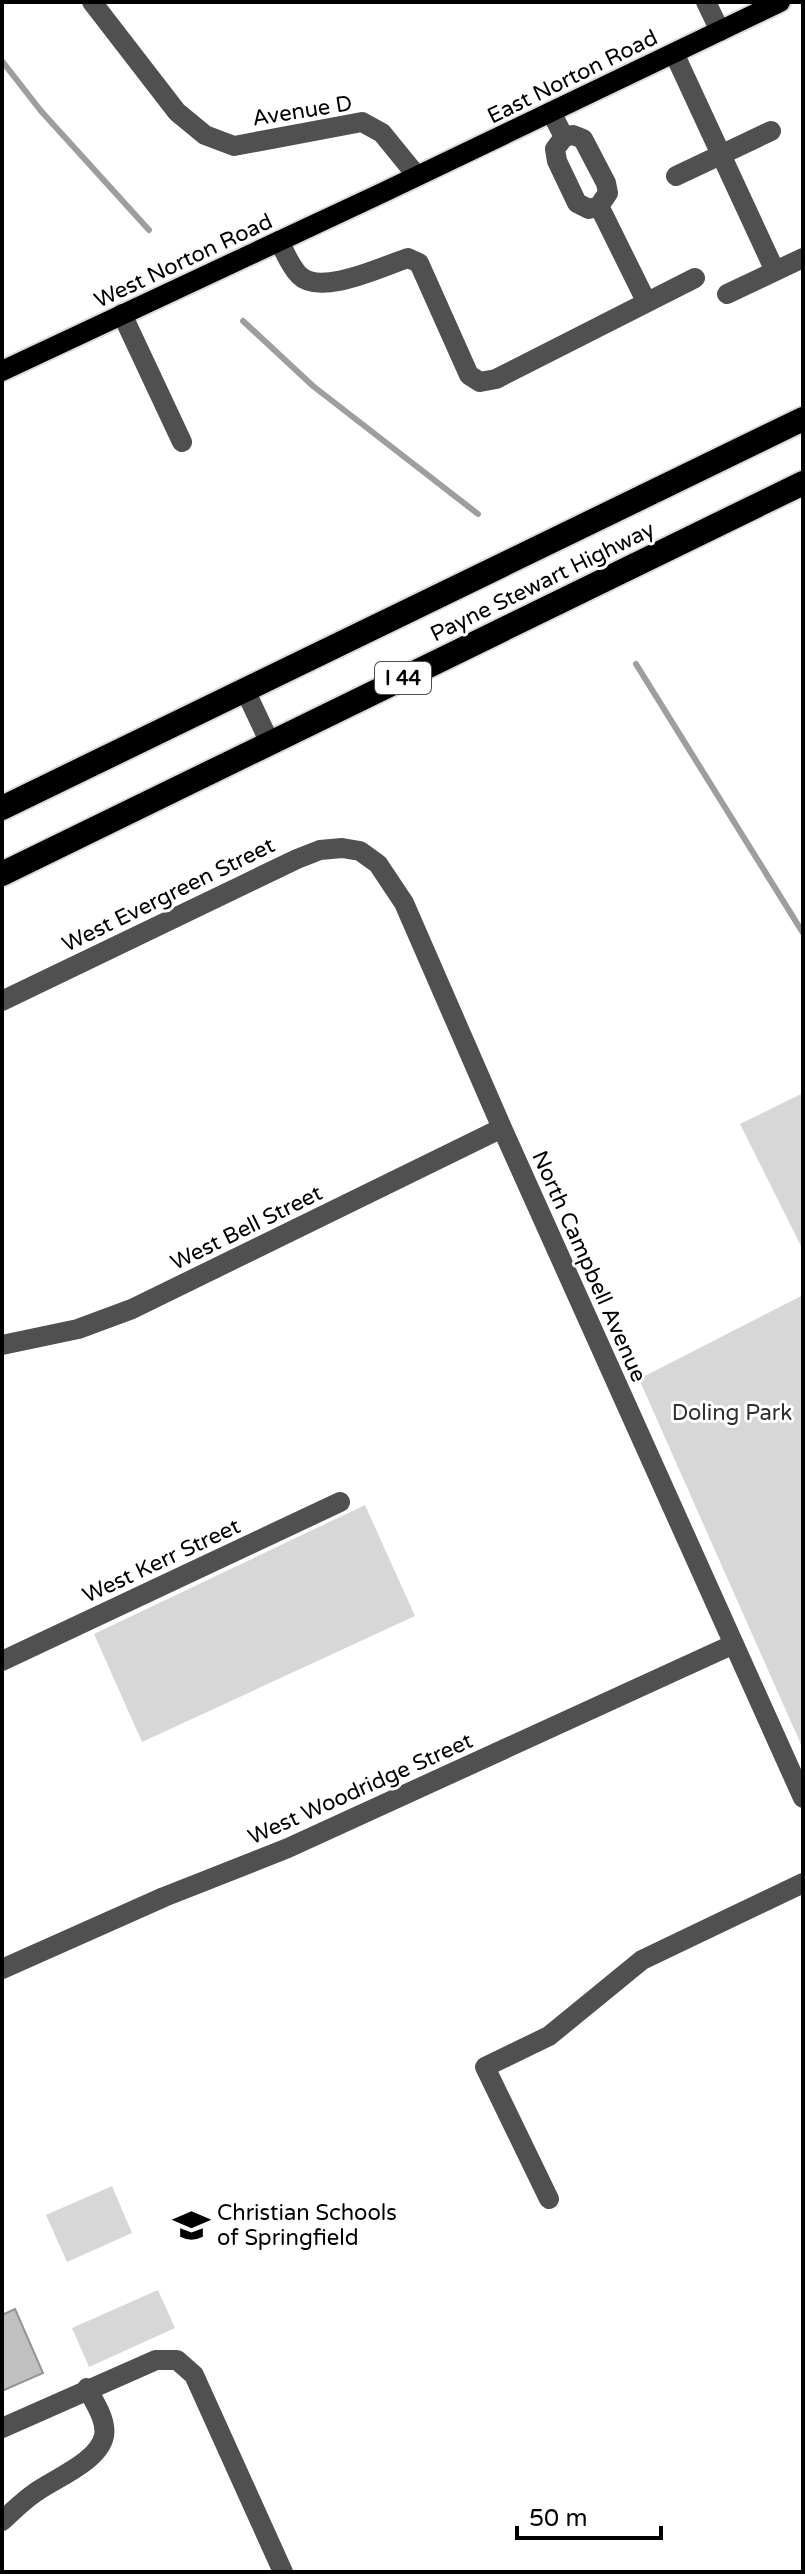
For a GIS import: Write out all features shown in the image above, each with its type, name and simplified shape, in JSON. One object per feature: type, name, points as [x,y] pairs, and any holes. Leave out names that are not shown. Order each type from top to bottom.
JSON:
[{"type":"highway","name":"Payne Stewart Highway","points":[[2,808],[803,419]]},
{"type":"highway","name":"Payne Stewart Highway","points":[[2,874],[803,483]]},
{"type":"main road","name":"East Norton Road","points":[[384,192],[780,2]]},
{"type":"main road","name":"West Norton Road","points":[[2,371],[384,192]]},
{"type":"street","name":"Avenue D","points":[[92,2],[177,112],[205,135],[234,146],[362,122],[382,133],[417,176]]},
{"type":"street","points":[[706,2],[720,31]]},
{"type":"street","points":[[674,53],[775,271]]},
{"type":"street","points":[[551,112],[564,137]]},
{"type":"street","points":[[676,176],[771,131]]},
{"type":"street","points":[[573,135],[583,139],[600,172],[608,193],[599,206],[589,209],[577,203],[557,161],[555,149],[564,137],[573,135]]},
{"type":"street","points":[[599,206],[646,301]]},
{"type":"street","points":[[279,241],[300,276],[315,283],[337,282],[408,258],[419,263],[469,375],[480,382],[496,379],[695,278]]},
{"type":"street","points":[[727,294],[803,258]]},
{"type":"street","points":[[122,314],[182,442]]},
{"type":"street","points":[[245,690],[270,743]]},
{"type":"street","name":"West Evergreen Street","points":[[2,1001],[297,859],[320,850],[342,848],[360,851]]},
{"type":"street","name":"North Campbell Avenue","points":[[360,851],[378,864],[404,903],[803,1798]]},
{"type":"street","name":"West Bell Street","points":[[2,1345],[78,1329],[132,1309],[502,1128]]},
{"type":"street","name":"West Kerr Street","points":[[2,1661],[340,1502]]},
{"type":"street","name":"West Woodridge Street","points":[[2,1969],[164,1897],[288,1848],[734,1644]]},
{"type":"street","points":[[549,2199],[485,2067],[549,2036],[642,1960],[803,1883]]},
{"type":"street","points":[[2,2428],[156,2360],[177,2360],[189,2369],[201,2391],[283,2572]]},
{"type":"street","points":[[2,2521],[34,2493],[86,2461],[100,2445],[105,2433],[102,2419],[87,2388]]},
{"type":"green space","points":[[803,1093],[803,1250],[740,1124]]},
{"type":"green space","name":"Doling Park","points":[[803,1295],[803,1749],[639,1379]]},
{"type":"green space","points":[[365,1505],[415,1616],[142,1742],[94,1634]]},
{"type":"green space","points":[[112,2186],[132,2233],[67,2262],[46,2215]]},
{"type":"green space","points":[[158,2290],[175,2328],[89,2367],[72,2328]]},
{"type":"building","points":[[15,2309],[43,2373],[2,2391],[2,2315]]},
{"type":"waterway","points":[[2,61],[41,111],[149,230]]},
{"type":"waterway","points":[[243,321],[313,386],[478,514]]},
{"type":"waterway","points":[[636,664],[803,933]]},
{"type":"place","name":"Christian Schools of Springfield","points":[[191,2225]]}]
